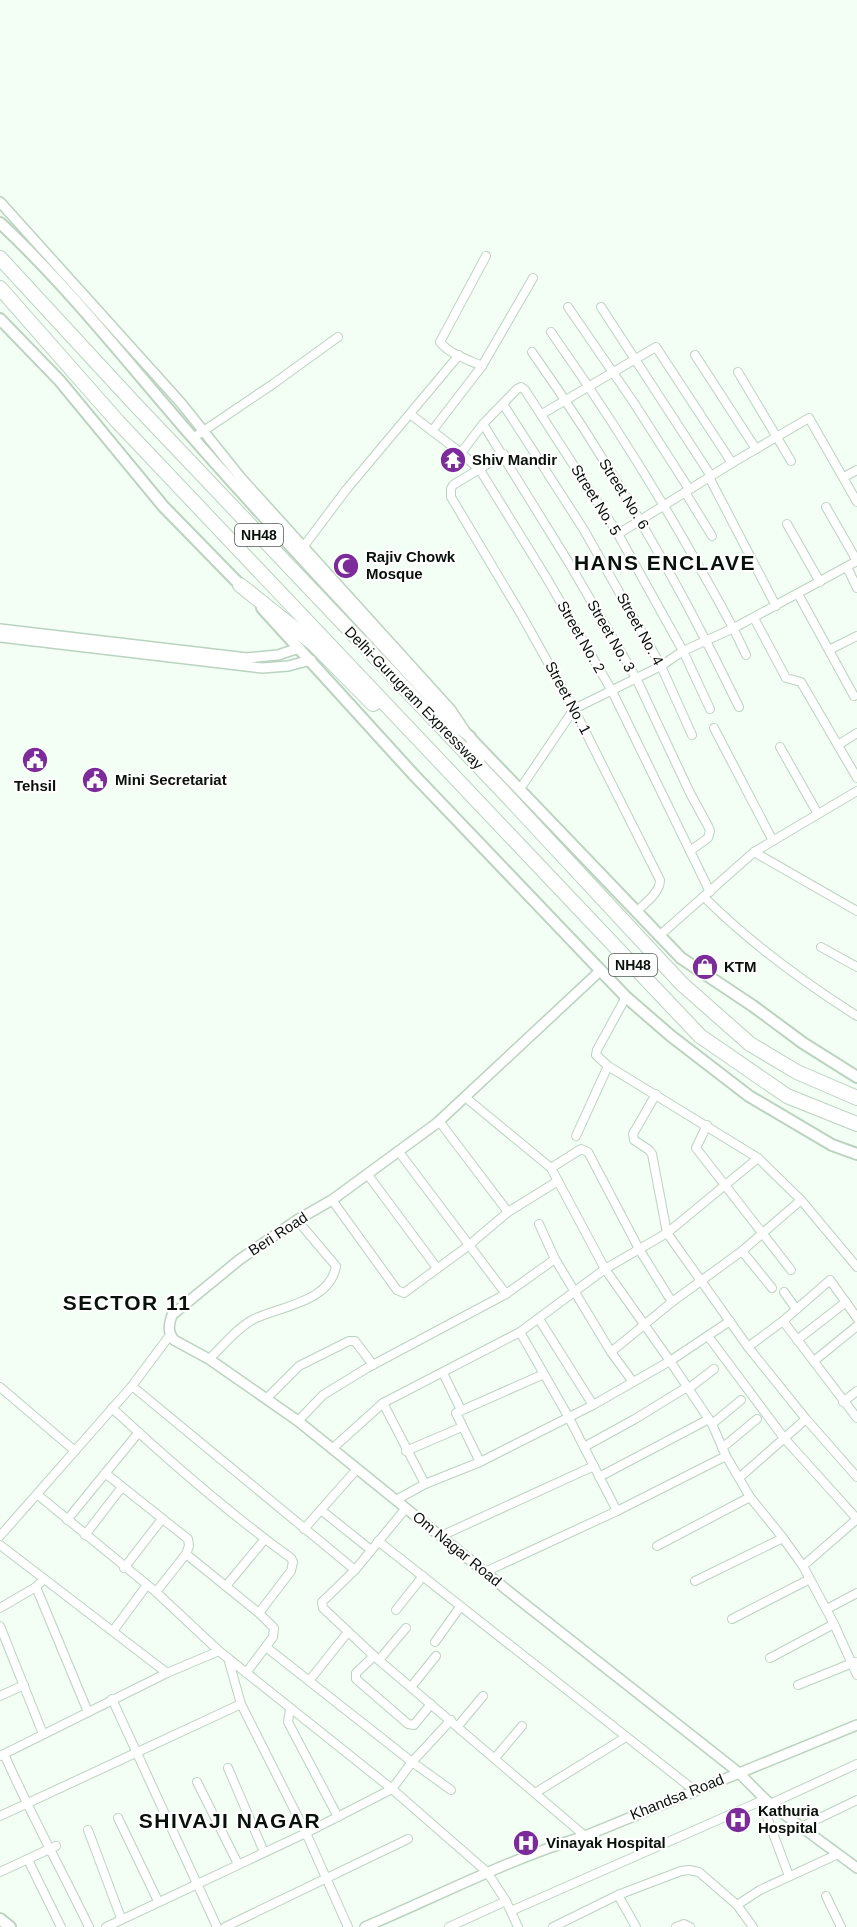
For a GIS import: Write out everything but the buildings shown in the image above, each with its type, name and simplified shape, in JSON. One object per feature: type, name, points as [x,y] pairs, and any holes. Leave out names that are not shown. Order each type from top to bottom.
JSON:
[{"type":"highway","name":"Delhi-Gurugram Expressway","points":[[0,258],[682,984],[750,1044],[797,1072],[857,1098]]},
{"type":"highway","name":"Delhi-Gurugram Expressway","points":[[0,288],[118,422],[700,1036],[787,1096],[857,1124]]},
{"type":"highway","points":[[240,585],[314,644],[397,729],[441,762]]},
{"type":"main road","points":[[0,223],[69,292],[193,438],[300,551],[454,724],[470,737],[659,936],[689,964],[857,1077]]},
{"type":"main road","points":[[0,319],[60,381],[164,506],[311,660],[413,774],[626,997],[671,1036],[749,1096],[832,1145],[857,1154]]},
{"type":"main road","points":[[470,737],[481,769]]},
{"type":"main road","points":[[0,1919],[9,1927]]},
{"type":"street","points":[[0,202],[203,430],[300,551],[346,490],[459,355]]},
{"type":"street","points":[[482,366],[442,346],[441,342],[486,256]]},
{"type":"street","points":[[432,431],[482,366],[533,278]]},
{"type":"street","points":[[568,307],[687,491],[712,536]]},
{"type":"street","points":[[601,307],[710,477],[776,606]]},
{"type":"street","points":[[551,332],[590,388],[665,506],[734,628],[746,655]]},
{"type":"street","points":[[193,438],[338,337]]},
{"type":"street","points":[[542,414],[590,388],[654,347],[658,348],[732,463]]},
{"type":"street","name":"Street No. 6","points":[[532,352],[566,401],[641,520],[707,640],[740,707]]},
{"type":"street","points":[[695,355],[756,449]]},
{"type":"street","points":[[738,372],[791,461]]},
{"type":"street","name":"Street No. 5","points":[[503,404],[518,388],[525,390],[542,414],[618,534],[683,651],[710,709]]},
{"type":"street","points":[[461,453],[483,424],[503,404]]},
{"type":"street","name":"Street No. 4","points":[[503,404],[584,530],[661,666],[692,735]]},
{"type":"street","name":"Street No. 2","points":[[410,414],[480,470],[612,691],[690,851],[707,894],[735,928],[827,998],[857,1016]]},
{"type":"street","points":[[618,534],[809,418],[857,502]]},
{"type":"street","name":"Street No. 3","points":[[483,424],[504,454],[636,678],[710,831],[708,838],[690,851]]},
{"type":"street","points":[[480,470],[504,454]]},
{"type":"street","name":"Street No. 1","points":[[480,470],[453,485],[452,497],[574,709],[660,880],[656,892],[636,912]]},
{"type":"street","points":[[844,477],[857,470]]},
{"type":"street","points":[[520,789],[574,709],[661,666],[683,651],[754,618],[857,561],[826,507]]},
{"type":"street","points":[[787,524],[820,582]]},
{"type":"street","points":[[847,567],[857,588]]},
{"type":"street","points":[[798,594],[854,696]]},
{"type":"street","points":[[754,618],[786,678],[801,682],[857,778]]},
{"type":"street","points":[[0,629],[247,658],[278,655],[299,648]]},
{"type":"street","points":[[829,650],[857,636]]},
{"type":"street","points":[[0,637],[262,668],[288,666],[311,660]]},
{"type":"street","points":[[714,728],[773,841]]},
{"type":"street","points":[[838,745],[857,733]]},
{"type":"street","points":[[780,747],[818,814]]},
{"type":"street","points":[[659,936],[754,852],[857,791]]},
{"type":"street","points":[[754,852],[857,911]]},
{"type":"street","points":[[821,947],[857,967]]},
{"type":"street","name":"Beri Road","points":[[0,1536],[132,1386],[170,1335],[168,1326],[172,1315],[238,1260],[297,1220],[333,1200],[440,1121],[601,970]]},
{"type":"street","points":[[626,997],[596,1053],[598,1058],[758,1158],[801,1200],[857,1267]]},
{"type":"street","points":[[576,1136],[608,1066]]},
{"type":"street","points":[[656,1094],[633,1136],[634,1140],[652,1154],[667,1233],[748,1347],[857,1478]]},
{"type":"street","points":[[465,1097],[551,1168],[605,1269],[710,1422],[750,1497],[803,1566],[855,1663],[857,1675]]},
{"type":"street","points":[[440,1121],[508,1212]]},
{"type":"street","points":[[707,1125],[696,1148],[790,1270]]},
{"type":"street","points":[[551,1168],[581,1149],[588,1152],[639,1249],[672,1302]]},
{"type":"street","points":[[399,1152],[506,1294]]},
{"type":"street","points":[[333,1448],[383,1403],[520,1332],[605,1269],[667,1233],[758,1158]]},
{"type":"street","points":[[368,1175],[437,1268]]},
{"type":"street","points":[[333,1200],[397,1290],[406,1293],[508,1212],[558,1181]]},
{"type":"street","points":[[611,1352],[672,1302],[742,1251],[801,1200]]},
{"type":"street","points":[[209,1359],[243,1326],[254,1319],[287,1308],[322,1290],[329,1283],[336,1266],[297,1220]]},
{"type":"street","points":[[539,1224],[555,1259],[575,1293],[611,1352],[633,1382]]},
{"type":"street","points":[[742,1251],[772,1288]]},
{"type":"street","points":[[298,1421],[323,1395],[373,1365],[506,1294],[555,1259]]},
{"type":"street","points":[[748,1347],[783,1321],[830,1280],[857,1318]]},
{"type":"street","points":[[784,1292],[796,1309]]},
{"type":"street","points":[[797,1340],[846,1302]]},
{"type":"street","points":[[539,1319],[592,1405]]},
{"type":"street","points":[[396,1500],[425,1484],[480,1462],[592,1405],[670,1361],[730,1321]]},
{"type":"street","points":[[783,1321],[857,1418]]},
{"type":"street","points":[[814,1361],[857,1326]]},
{"type":"street","points":[[520,1332],[568,1416],[617,1511]]},
{"type":"street","name":"Om Nagar Road","points":[[170,1335],[174,1340],[209,1359],[333,1448],[485,1572],[738,1772],[765,1802],[855,1864]]},
{"type":"street","points":[[708,1336],[784,1438],[857,1520],[803,1566]]},
{"type":"street","points":[[266,1399],[299,1366],[349,1341],[355,1341],[373,1365]]},
{"type":"street","points":[[584,1447],[687,1388],[714,1369]]},
{"type":"street","points":[[443,1373],[461,1410]]},
{"type":"street","points":[[480,1462],[456,1414],[543,1374]]},
{"type":"street","points":[[132,1386],[355,1570]]},
{"type":"street","points":[[0,1387],[75,1451]]},
{"type":"street","points":[[843,1402],[857,1391]]},
{"type":"street","points":[[599,1477],[710,1422],[741,1400]]},
{"type":"street","points":[[383,1403],[425,1484]]},
{"type":"street","points":[[112,1408],[265,1539],[291,1558],[293,1562],[291,1571],[259,1613]]},
{"type":"street","points":[[485,1572],[617,1511],[724,1452],[757,1419]]},
{"type":"street","points":[[739,1478],[806,1419]]},
{"type":"street","points":[[406,1451],[462,1427]]},
{"type":"street","points":[[68,1520],[139,1432]]},
{"type":"street","points":[[441,1536],[594,1466]]},
{"type":"street","points":[[304,1529],[357,1469]]},
{"type":"street","points":[[105,1473],[188,1539],[189,1546],[186,1554],[156,1592]]},
{"type":"street","points":[[85,1535],[122,1487]]},
{"type":"street","points":[[38,1495],[156,1592],[219,1651],[392,1789],[487,1872],[506,1901],[518,1927]]},
{"type":"street","points":[[657,1546],[750,1497]]},
{"type":"street","points":[[406,1508],[355,1570],[322,1604],[326,1611],[377,1658],[585,1836]]},
{"type":"street","points":[[321,1510],[371,1550]]},
{"type":"street","points":[[124,1568],[162,1519]]},
{"type":"street","points":[[695,1581],[783,1538]]},
{"type":"street","points":[[226,1586],[265,1539]]},
{"type":"street","points":[[378,1541],[694,1791]]},
{"type":"street","points":[[0,1545],[167,1673]]},
{"type":"street","points":[[186,1554],[259,1613],[274,1628],[273,1637],[246,1672]]},
{"type":"street","points":[[396,1610],[423,1576]]},
{"type":"street","points":[[0,1608],[36,1587],[44,1579]]},
{"type":"street","points":[[732,1619],[810,1579]]},
{"type":"street","points":[[112,1631],[147,1585]]},
{"type":"street","points":[[36,1587],[88,1712]]},
{"type":"street","points":[[827,1609],[857,1593]]},
{"type":"street","points":[[435,1642],[460,1607]]},
{"type":"street","points":[[770,1658],[834,1624]]},
{"type":"street","points":[[0,1626],[43,1734]]},
{"type":"street","points":[[406,1628],[377,1658],[356,1673],[356,1679],[408,1724],[414,1725],[431,1704]]},
{"type":"street","points":[[309,1681],[348,1632]]},
{"type":"street","points":[[266,1647],[451,1790]]},
{"type":"street","points":[[89,1927],[54,1847],[26,1804],[2,1755],[112,1699],[219,1651]]},
{"type":"street","points":[[411,1687],[436,1656]]},
{"type":"street","points":[[228,1658],[241,1704],[262,1753],[306,1833],[348,1927]]},
{"type":"street","points":[[798,1685],[855,1663]]},
{"type":"street","points":[[0,1696],[24,1685]]},
{"type":"street","points":[[106,1927],[306,1833],[392,1789],[412,1762],[483,1696]]},
{"type":"street","points":[[112,1699],[217,1927]]},
{"type":"street","points":[[0,1816],[138,1754],[241,1704]]},
{"type":"street","points":[[290,1709],[288,1722],[338,1817]]},
{"type":"street","name":"Khandsa Road","points":[[364,1927],[382,1923],[487,1872],[585,1836],[857,1725]]},
{"type":"street","points":[[495,1758],[522,1726]]},
{"type":"street","points":[[535,1793],[626,1737]]},
{"type":"street","points":[[510,1911],[857,1764]]},
{"type":"street","points":[[228,1768],[264,1852]]},
{"type":"street","points":[[197,1782],[238,1864]]},
{"type":"street","points":[[801,1827],[857,1800]]},
{"type":"street","points":[[765,1802],[789,1876]]},
{"type":"street","points":[[118,1818],[158,1901]]},
{"type":"street","points":[[88,1830],[121,1918]]},
{"type":"street","points":[[225,1927],[408,1839]]},
{"type":"street","points":[[0,1872],[54,1847]]},
{"type":"street","points":[[737,1905],[760,1890],[838,1854]]},
{"type":"street","points":[[28,1860],[62,1927]]},
{"type":"street","points":[[553,1927],[618,1894],[689,1870],[699,1872],[737,1905],[753,1927]]},
{"type":"street","points":[[618,1894],[636,1927]]},
{"type":"street","points":[[826,1896],[841,1927]]},
{"type":"street","points":[[449,1927],[506,1901]]},
{"type":"street","points":[[676,1927],[684,1924],[690,1927]]},
{"type":"place","name":"Shiv Mandir","points":[[453,460]]},
{"type":"place","name":"Rajiv Chowk Mosque","points":[[346,566]]},
{"type":"place","name":"Tehsil","points":[[35,760]]},
{"type":"place","name":"Mini Secretariat","points":[[95,780]]},
{"type":"place","name":"KTM","points":[[705,967]]},
{"type":"place","name":"Kathuria Hospital","points":[[738,1820]]},
{"type":"place","name":"Vinayak Hospital","points":[[526,1843]]},
{"type":"district","name":"HANS ENCLAVE","points":[[665,563]]},
{"type":"district","name":"SECTOR 11","points":[[127,1303]]},
{"type":"district","name":"SHIVAJI NAGAR","points":[[230,1821]]}]
